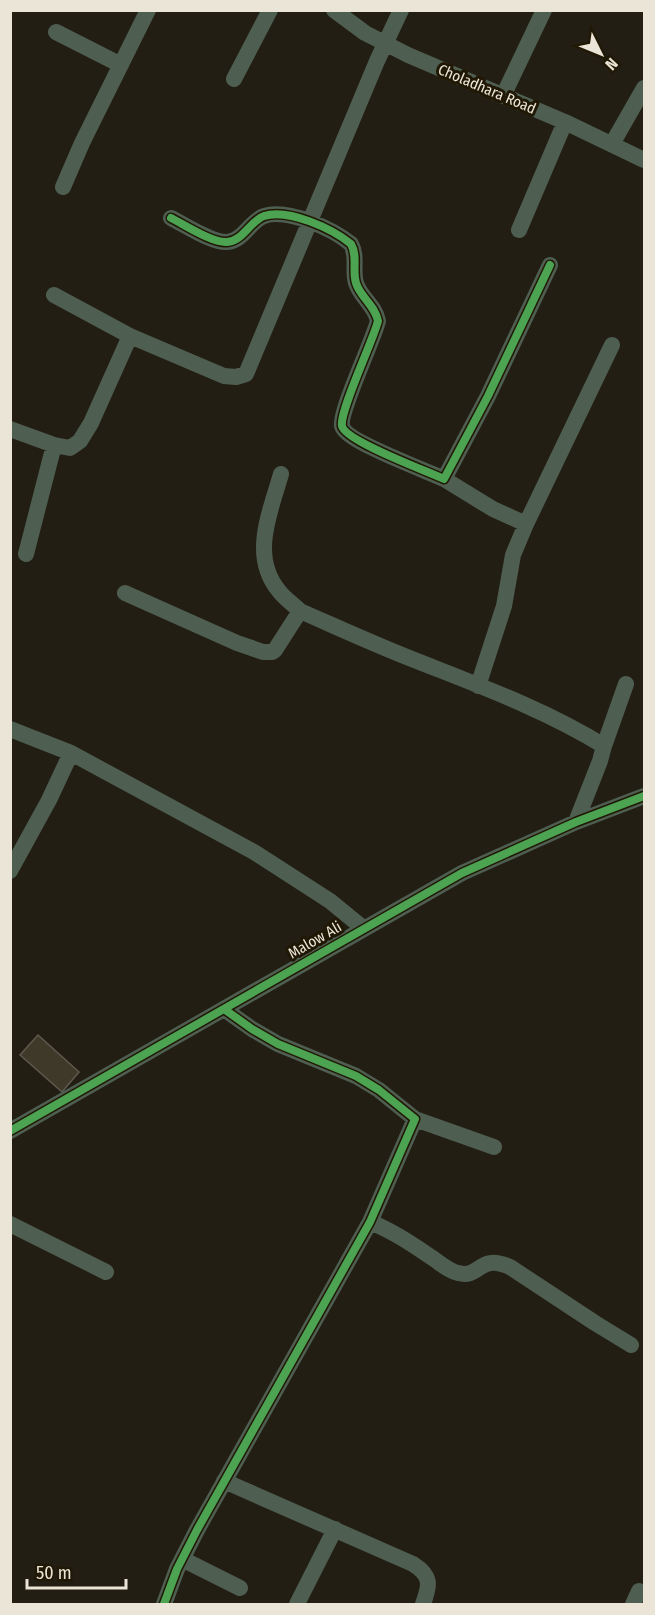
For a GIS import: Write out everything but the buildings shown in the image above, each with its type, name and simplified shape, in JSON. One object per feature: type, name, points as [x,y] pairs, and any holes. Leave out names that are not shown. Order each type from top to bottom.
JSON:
[{"type":"street","points":[[63,187],[148,10]]},
{"type":"street","points":[[234,79],[270,10]]},
{"type":"street","name":"Choladhara Road","points":[[334,10],[365,33],[385,44],[565,122],[645,160]]},
{"type":"street","points":[[54,295],[130,336],[224,376],[236,377],[246,374],[400,10]]},
{"type":"street","points":[[503,96],[544,10]]},
{"type":"street","points":[[56,32],[121,65]]},
{"type":"street","points":[[612,144],[645,88]]},
{"type":"street","points":[[519,230],[565,122]]},
{"type":"street","points":[[171,219],[215,241],[226,243],[242,235],[264,216],[286,214],[310,222],[351,244],[355,254],[355,281],[359,291],[377,314],[378,321],[341,423],[343,429],[351,437],[364,444],[444,478],[492,509],[526,524]]},
{"type":"street","points":[[444,478],[488,396],[550,265]]},
{"type":"street","points":[[10,429],[54,445],[70,448],[80,441],[91,423],[130,336]]},
{"type":"street","points":[[478,686],[504,606],[513,555],[612,345]]},
{"type":"street","points":[[26,554],[54,445]]},
{"type":"street","points":[[281,474],[264,537],[265,565],[280,592],[300,611],[368,642],[572,727],[604,746]]},
{"type":"street","points":[[125,593],[237,643],[263,652],[275,650],[300,611]]},
{"type":"street","points":[[576,822],[626,684]]},
{"type":"street","points":[[10,729],[71,753],[254,852],[330,901],[363,928]]},
{"type":"street","points":[[10,871],[49,800],[71,753]]},
{"type":"street","name":"Malow Ali","points":[[10,1131],[462,873],[576,822],[645,796]]},
{"type":"street","points":[[224,1009],[278,1044],[356,1076],[379,1090],[415,1119],[494,1148]]},
{"type":"street","points":[[164,1605],[182,1559],[370,1222],[415,1119]]},
{"type":"street","points":[[370,1222],[388,1229],[454,1272],[469,1274],[487,1263],[500,1263],[510,1267],[631,1345]]},
{"type":"street","points":[[10,1224],[106,1272]]},
{"type":"street","points":[[224,1481],[286,1510],[404,1559],[424,1571],[428,1577],[428,1585],[423,1605]]},
{"type":"street","points":[[297,1605],[334,1529]]},
{"type":"street","points":[[182,1559],[240,1588]]},
{"type":"cycle path","points":[[171,218],[206,237],[227,242],[238,238],[264,216],[285,215],[322,226],[351,244],[354,253],[356,283],[374,310],[378,321],[346,406],[342,426],[347,432],[371,447],[444,479],[488,396],[550,265]]},
{"type":"cycle path","points":[[10,1131],[462,873],[576,822],[644,796]]},
{"type":"cycle path","points":[[164,1604],[177,1569],[197,1530],[370,1222],[415,1119],[379,1090],[356,1076],[278,1044],[224,1009]]}]
